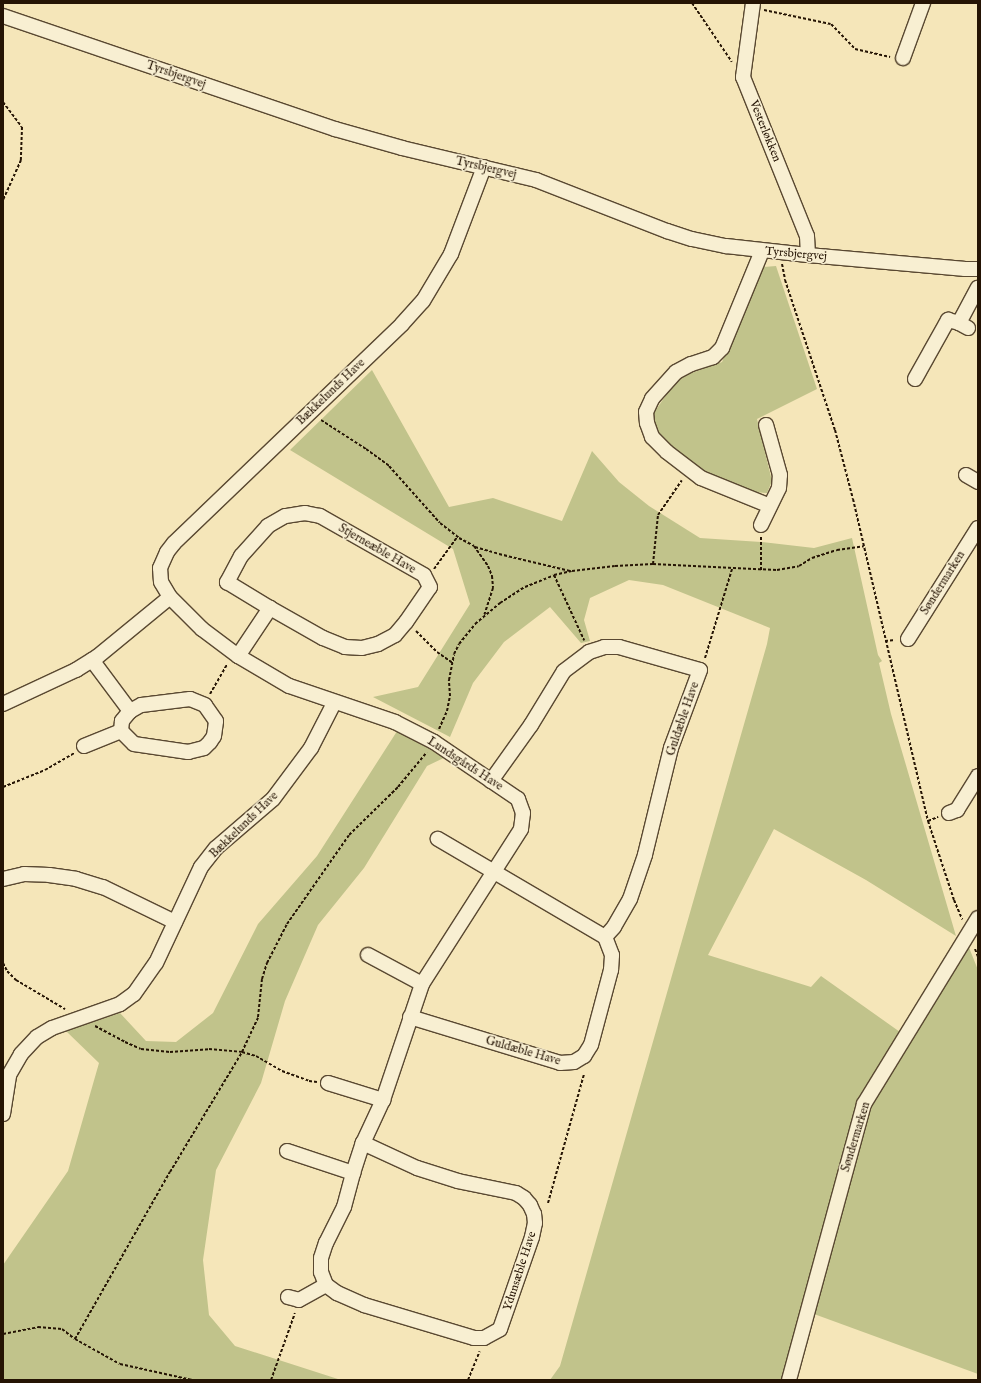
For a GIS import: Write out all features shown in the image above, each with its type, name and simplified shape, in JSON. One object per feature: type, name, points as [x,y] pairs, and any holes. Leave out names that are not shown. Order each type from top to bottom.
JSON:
[{"type":"street","points":[[904,58],[923,3]]},
{"type":"street","name":"Vesterløkken","points":[[753,6],[743,78],[807,236],[808,255]]},
{"type":"street","name":"Tyrsbjergvej","points":[[3,16],[335,129],[402,148],[536,180],[667,231],[692,239],[762,250],[808,255],[978,269]]},
{"type":"street","name":"Bækkelunds Have","points":[[3,1114],[9,1076],[21,1054],[38,1038],[52,1028],[120,1004],[134,994],[156,963],[201,867],[216,848],[274,799],[311,748],[334,702],[289,686],[236,654],[202,629],[170,597],[161,582],[160,568],[167,552],[402,324],[423,301],[451,254],[484,167]]},
{"type":"street","points":[[762,250],[722,348],[713,357],[691,364],[676,372],[652,399],[646,412],[647,423],[652,437],[667,452],[701,478],[770,506]]},
{"type":"street","points":[[915,379],[948,320],[963,325],[978,288]]},
{"type":"street","points":[[762,526],[779,488],[780,475],[766,425]]},
{"type":"street","points":[[966,474],[978,482]]},
{"type":"street","name":"Stjerneæble Have","points":[[305,513],[320,516],[424,575],[426,579],[430,587],[406,622],[395,635],[378,644],[362,648],[345,647],[323,638],[227,582],[240,556],[268,526],[285,516],[305,513]]},
{"type":"street","name":"Søndermarken","points":[[908,639],[978,528]]},
{"type":"street","points":[[3,704],[76,670],[92,660],[170,597]]},
{"type":"street","points":[[236,654],[270,608]]},
{"type":"street","name":"Guldæble Have","points":[[410,1017],[560,1063],[574,1062],[584,1056],[592,1045],[611,970],[612,955],[605,937],[614,927],[630,899],[645,855],[671,748],[700,670],[619,647],[604,647],[589,652],[564,671],[531,725],[491,781]]},
{"type":"street","points":[[92,660],[130,711]]},
{"type":"street","points":[[190,699],[204,704],[216,721],[215,729],[210,742],[204,748],[188,752],[134,744],[121,731],[122,721],[130,711],[141,705],[190,699]]},
{"type":"street","name":"Lundsgårds Have","points":[[326,1285],[321,1272],[321,1258],[344,1207],[363,1143],[383,1100],[422,984],[521,829],[523,813],[518,799],[434,742],[395,722],[334,702]]},
{"type":"street","points":[[84,746],[121,731]]},
{"type":"street","points":[[949,813],[957,810],[978,776]]},
{"type":"street","points":[[438,839],[493,873],[605,937]]},
{"type":"street","points":[[3,879],[24,874],[49,875],[76,879],[103,887],[175,922]]},
{"type":"street","name":"Søndermarken","points":[[788,1380],[864,1104],[978,918]]},
{"type":"street","points":[[368,955],[422,984]]},
{"type":"street","points":[[328,1083],[383,1100]]},
{"type":"street","name":"Ydunsæble Have","points":[[363,1143],[418,1168],[458,1181],[516,1193],[524,1198],[530,1206],[535,1223],[523,1267],[500,1330],[484,1338]]},
{"type":"street","points":[[287,1151],[353,1173]]},
{"type":"street","points":[[293,1298],[326,1285],[337,1293],[364,1305],[474,1338],[484,1338]]},
{"type":"path","points":[[692,3],[743,78]]},
{"type":"path","points":[[753,6],[831,24],[855,49],[904,58]]},
{"type":"path","points":[[3,102],[22,127],[22,160],[3,200]]},
{"type":"path","points":[[785,280],[834,430],[864,546],[928,821],[954,900],[978,957]]},
{"type":"path","points":[[309,413],[366,449],[389,466],[440,523],[457,537],[474,546],[499,554],[572,571]]},
{"type":"path","points":[[653,564],[658,515],[690,469]]},
{"type":"path","points":[[761,571],[762,526]]},
{"type":"path","points":[[426,579],[442,560],[457,537]]},
{"type":"path","points":[[474,546],[488,566],[492,576],[493,588],[484,617]]},
{"type":"path","points":[[75,1339],[170,1172],[242,1052],[258,1017],[262,979],[267,963],[287,924],[350,835],[415,768],[434,742],[447,711],[454,654],[459,644],[475,624],[500,603],[526,587],[572,571],[653,564],[761,571],[799,566],[812,558],[837,550],[864,546]]},
{"type":"path","points":[[700,670],[732,569]]},
{"type":"path","points":[[554,576],[589,652]]},
{"type":"path","points":[[406,622],[437,652],[452,663]]},
{"type":"path","points":[[204,704],[236,654]]},
{"type":"path","points":[[3,787],[45,770],[84,746]]},
{"type":"path","points":[[3,963],[7,971],[16,980],[81,1018],[141,1049],[170,1052],[209,1049],[242,1052],[256,1056],[282,1071],[309,1081],[328,1083]]},
{"type":"path","points":[[548,1203],[584,1074]]},
{"type":"path","points":[[271,1380],[293,1298]]},
{"type":"path","points":[[3,1334],[38,1327],[62,1329],[75,1339],[120,1364],[192,1380]]},
{"type":"path","points":[[468,1380],[484,1338]]},
{"type":"green space","points":[[776,266],[817,389],[757,419],[772,481],[767,493],[752,492],[706,473],[663,443],[651,417],[673,385],[686,375],[722,362],[764,267]]},
{"type":"green space","points":[[372,370],[449,507],[493,498],[562,521],[592,451],[619,482],[649,506],[700,538],[761,542],[814,548],[852,538],[878,655],[882,661],[879,663],[891,714],[956,936],[866,880],[774,829],[708,955],[811,987],[821,976],[900,1032],[859,1104],[781,1380],[550,1380],[560,1366],[767,644],[770,628],[663,585],[629,580],[590,598],[584,620],[590,641],[581,643],[550,607],[504,642],[473,683],[450,737],[373,697],[418,687],[470,604],[453,549],[290,450]]},
{"type":"green space","points":[[401,725],[452,754],[427,766],[364,868],[318,925],[285,1001],[261,1083],[216,1170],[203,1260],[209,1315],[235,1346],[341,1380],[3,1380],[3,1265],[68,1171],[99,1063],[66,1031],[120,1013],[146,1041],[176,1042],[213,1013],[258,924],[317,856]]},
{"type":"green space","points":[[968,945],[978,970],[978,1374],[814,1314],[868,1103]]}]
